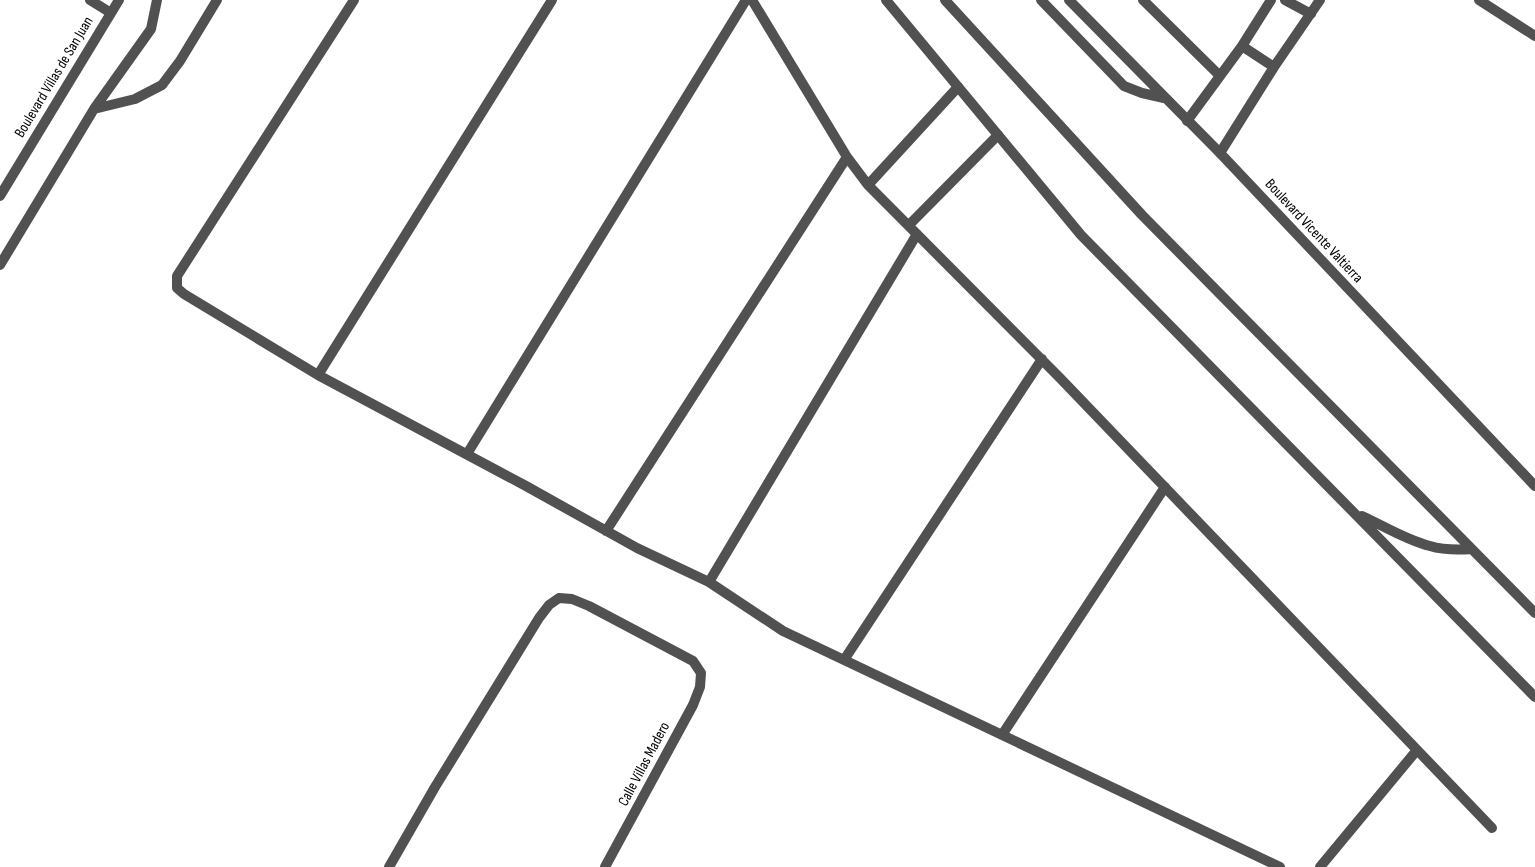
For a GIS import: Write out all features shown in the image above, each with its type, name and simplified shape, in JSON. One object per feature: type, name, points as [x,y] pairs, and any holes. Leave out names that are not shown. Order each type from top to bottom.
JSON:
[{"type":"street","points":[[90,0],[111,12]]},
{"type":"street","name":"Boulevard Villas de San Juan","points":[[0,196],[119,0]]},
{"type":"street","points":[[0,265],[94,109],[151,29],[157,0]]},
{"type":"street","points":[[94,109],[135,99],[162,85],[180,60],[217,0]]},
{"type":"street","points":[[354,0],[177,276],[177,288],[318,375],[467,454],[637,548],[709,582],[783,631],[1280,867]]},
{"type":"street","points":[[318,375],[552,0]]},
{"type":"street","points":[[467,454],[746,0]]},
{"type":"street","points":[[752,0],[848,157],[868,185],[1042,359],[1492,828]]},
{"type":"street","points":[[886,0],[1081,236],[1355,512],[1535,697]]},
{"type":"street","points":[[945,0],[1142,215],[1535,613]]},
{"type":"street","points":[[954,9],[961,0]]},
{"type":"street","points":[[1041,0],[1124,86],[1142,93],[1165,98]]},
{"type":"street","name":"Boulevard Vicente Valtierra","points":[[1069,0],[1220,153],[1535,486]]},
{"type":"street","points":[[1143,0],[1220,76]]},
{"type":"street","points":[[1187,121],[1242,46],[1271,0]]},
{"type":"street","points":[[1285,0],[1310,14]]},
{"type":"street","points":[[1220,153],[1274,67],[1320,0]]},
{"type":"street","points":[[1479,0],[1535,36]]},
{"type":"street","points":[[1242,46],[1274,67]]},
{"type":"street","points":[[868,185],[958,87]]},
{"type":"street","points":[[909,225],[998,135]]},
{"type":"street","points":[[606,531],[848,157]]},
{"type":"street","points":[[709,582],[918,234]]},
{"type":"street","points":[[844,660],[1042,359]]},
{"type":"street","points":[[1002,735],[1165,487]]},
{"type":"street","points":[[1355,512],[1398,534],[1430,546],[1456,550],[1472,549]]},
{"type":"street","name":"Calle Villas Madero","points":[[389,867],[435,787],[539,618],[549,605],[559,598],[572,599],[590,606],[693,661],[701,672],[700,687],[693,705],[605,867]]},
{"type":"street","points":[[1320,867],[1417,750]]}]
